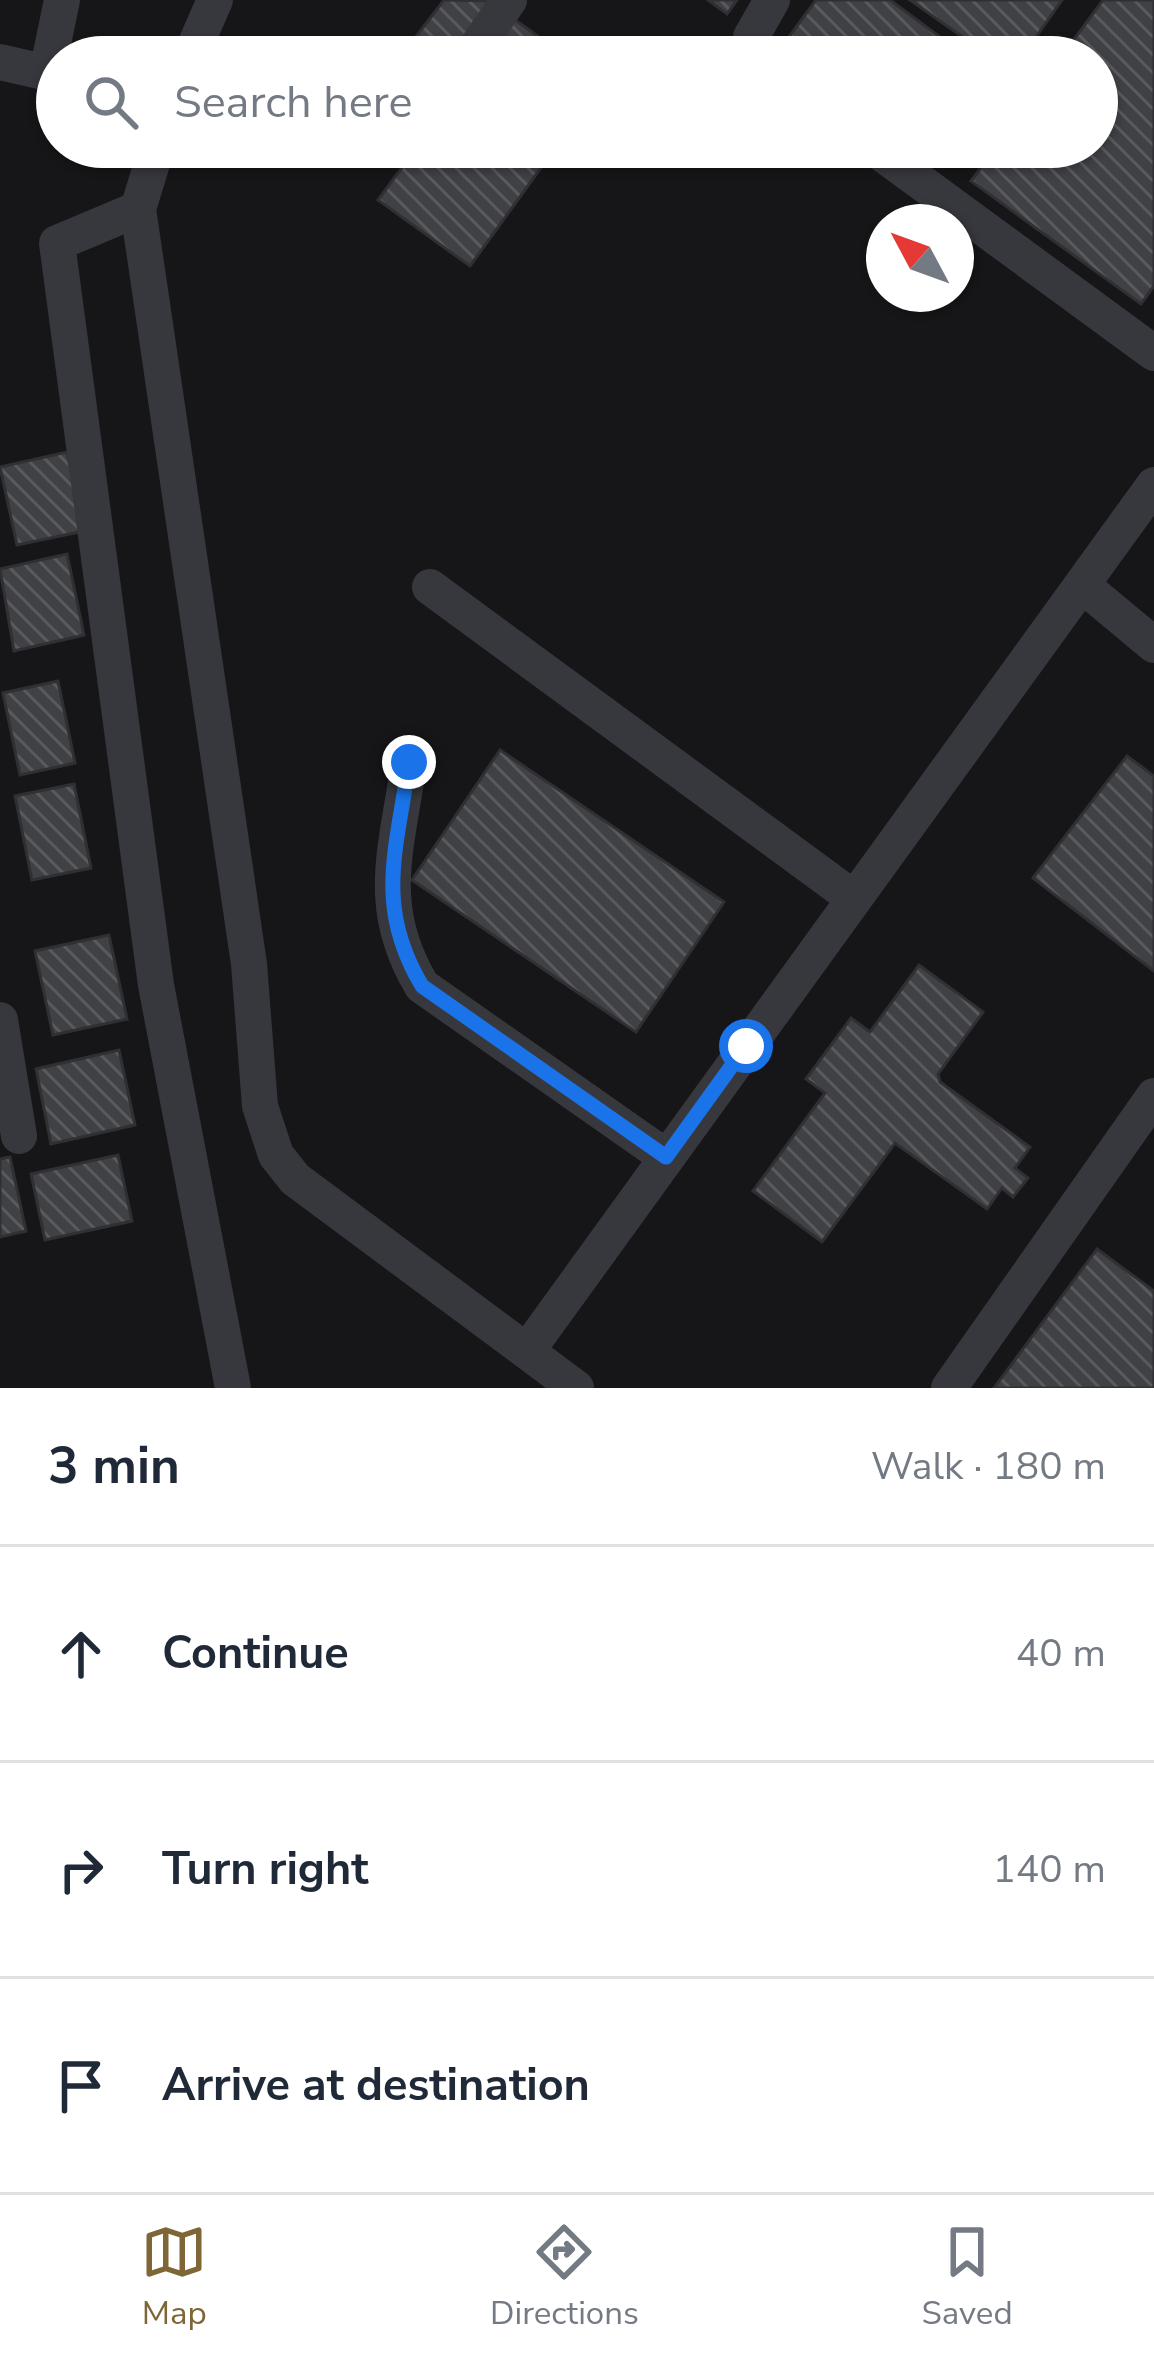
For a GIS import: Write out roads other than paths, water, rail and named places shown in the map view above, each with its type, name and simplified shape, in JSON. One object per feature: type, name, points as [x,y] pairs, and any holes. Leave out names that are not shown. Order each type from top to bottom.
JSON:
[{"type":"lane","points":[[57,36],[62,0]]},
{"type":"lane","points":[[199,36],[215,0]]},
{"type":"lane","points":[[484,36],[509,0]]},
{"type":"lane","points":[[752,36],[772,0]]},
{"type":"lane","points":[[0,62],[36,70]]},
{"type":"lane","points":[[151,168],[138,209],[233,850],[260,1106],[276,1155],[295,1179],[576,1388]]},
{"type":"lane","points":[[902,168],[1154,353]]},
{"type":"lane","points":[[138,209],[57,243],[156,985],[232,1388]]},
{"type":"lane","points":[[527,1351],[1154,485]]},
{"type":"lane","points":[[1082,585],[1154,645]]},
{"type":"lane","points":[[430,587],[852,897]]},
{"type":"lane","points":[[409,762],[390,908],[399,947],[422,986],[666,1157]]},
{"type":"lane","points":[[0,1020],[19,1136]]},
{"type":"lane","points":[[949,1388],[1154,1096]]}]
